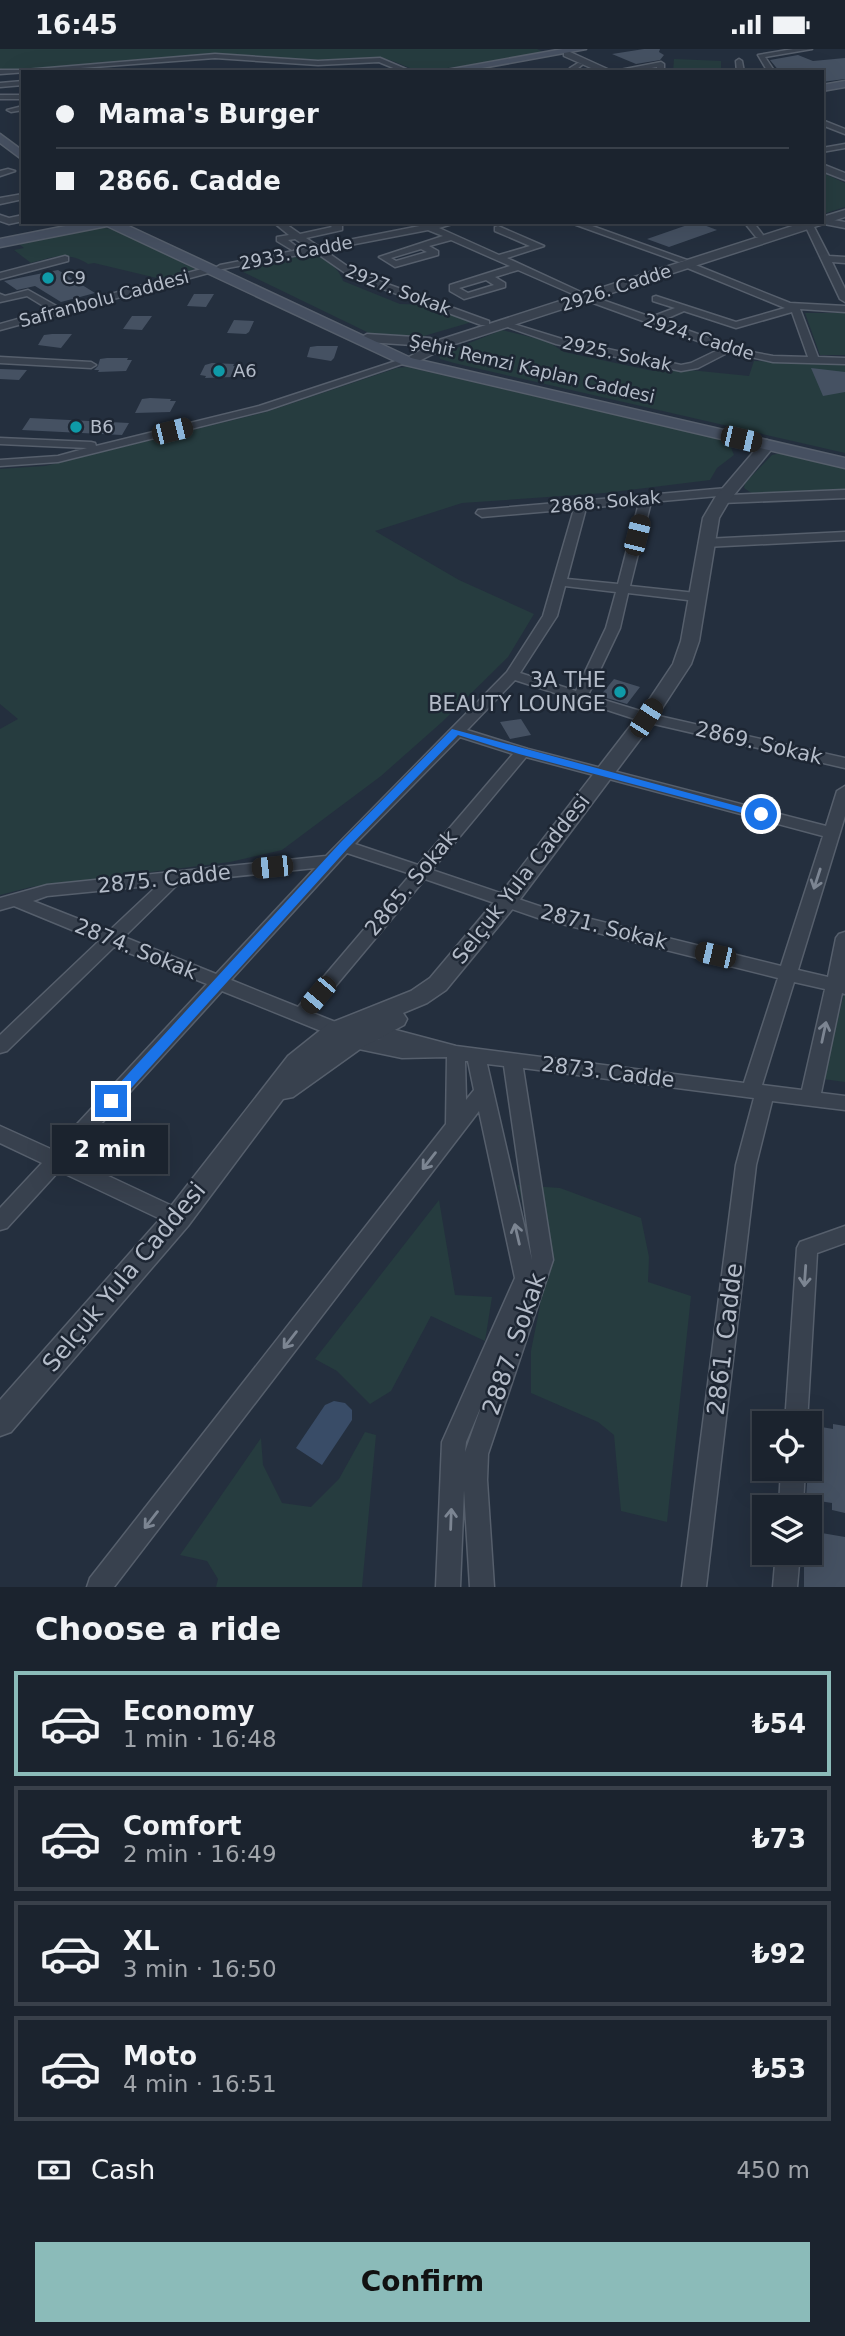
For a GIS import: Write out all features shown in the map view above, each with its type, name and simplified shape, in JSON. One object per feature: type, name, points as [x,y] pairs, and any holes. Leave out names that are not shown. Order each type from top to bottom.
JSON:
[{"type":"main road","points":[[453,70],[586,50]]},
{"type":"main road","points":[[469,70],[561,54]]},
{"type":"main road","points":[[824,88],[845,84]]},
{"type":"main road","points":[[824,93],[845,89]]},
{"type":"main road","points":[[7,137],[21,154]]},
{"type":"main road","points":[[7,137],[21,162]]},
{"type":"main road","points":[[0,237],[67,224]]},
{"type":"main road","points":[[0,243],[98,224]]},
{"type":"main road","name":"Şehit Remzi Kaplan Caddesi","points":[[113,224],[405,357]]},
{"type":"main road","name":"Şehit Remzi Kaplan Caddesi","points":[[129,224],[214,269],[405,357],[769,442],[845,463]]},
{"type":"main road","name":"Şehit Remzi Kaplan Caddesi","points":[[769,442],[845,456]]},
{"type":"street","points":[[771,70],[761,55],[800,49]]},
{"type":"street","points":[[561,54],[581,66],[600,70]]},
{"type":"street","points":[[67,70],[215,56],[318,63],[380,59],[405,70]]},
{"type":"street","points":[[738,61],[740,70]]},
{"type":"street","points":[[293,69],[318,63]]},
{"type":"street","points":[[624,70],[661,68]]},
{"type":"street","points":[[0,72],[21,72]]},
{"type":"street","points":[[0,85],[21,83]]},
{"type":"street","points":[[0,97],[21,97]]},
{"type":"street","points":[[11,110],[21,108]]},
{"type":"street","points":[[824,129],[842,131]]},
{"type":"street","points":[[824,150],[845,146]]},
{"type":"street","points":[[824,168],[845,177]]},
{"type":"street","points":[[0,174],[11,171]]},
{"type":"street","points":[[824,174],[845,183]]},
{"type":"street","points":[[0,201],[21,196]]},
{"type":"street","points":[[824,213],[845,207]]},
{"type":"street","name":"2926. Cadde","points":[[824,219],[845,213]]},
{"type":"street","name":"2927. Sokak","points":[[279,224],[354,275],[485,323]]},
{"type":"street","points":[[292,247],[280,239],[339,228],[334,224]]},
{"type":"street","points":[[578,224],[685,262],[792,307],[798,314],[814,360]]},
{"type":"street","points":[[750,224],[759,235]]},
{"type":"street","name":"2926. Cadde","points":[[685,262],[759,235],[808,224]]},
{"type":"street","name":"2926. Cadde","points":[[405,357],[685,262],[809,224]]},
{"type":"street","points":[[812,224],[845,299]]},
{"type":"street","points":[[824,224],[845,225]]},
{"type":"street","name":"2933. Cadde","points":[[214,269],[315,250],[424,225]]},
{"type":"street","name":"2924. Cadde","points":[[424,225],[583,296],[727,349],[763,358],[845,361]]},
{"type":"street","points":[[497,258],[539,246],[498,229]]},
{"type":"street","points":[[422,246],[451,237]]},
{"type":"street","points":[[826,258],[845,260]]},
{"type":"street","points":[[0,276],[65,259]]},
{"type":"street","points":[[487,277],[518,267]]},
{"type":"street","name":"Safranbolu Caddesi","points":[[0,327],[214,269]]},
{"type":"street","points":[[0,297],[3,300],[28,293],[58,311]]},
{"type":"street","name":"2926. Cadde","points":[[405,357],[430,342],[485,323],[583,296]]},
{"type":"street","points":[[656,299],[736,325],[792,307],[845,309]]},
{"type":"street","points":[[651,321],[684,308]]},
{"type":"street","name":"2925. Sokak","points":[[504,324],[560,342],[681,368],[692,367],[727,349]]},
{"type":"street","points":[[675,330],[662,335],[702,351]]},
{"type":"street","points":[[367,338],[430,342]]},
{"type":"street","points":[[0,463],[51,461],[263,408],[381,370],[405,357]]},
{"type":"street","points":[[0,360],[91,365]]},
{"type":"street","points":[[0,441],[111,446]]},
{"type":"street","name":"Selçuk Yula Caddesi","points":[[355,1034],[429,1001],[439,984],[507,901],[646,718],[686,657],[711,518],[725,495],[769,442]]},
{"type":"street","points":[[839,493],[845,504]]},
{"type":"street","name":"2868. Sokak","points":[[482,513],[646,499],[839,493]]},
{"type":"street","points":[[580,697],[602,655],[646,499]]},
{"type":"street","points":[[0,1222],[344,846],[512,675],[542,631],[561,582],[580,504]]},
{"type":"street","points":[[705,543],[845,536]]},
{"type":"street","points":[[561,582],[696,597]]},
{"type":"street","name":"2869. Sokak","points":[[512,675],[646,718],[845,763]]},
{"type":"street","points":[[456,731],[523,752],[832,833]]},
{"type":"street","name":"2865. Sokak","points":[[301,1015],[523,752]]},
{"type":"street","name":"2861. Cadde","points":[[694,1587],[746,1165],[758,1092],[788,972],[845,791]]},
{"type":"street","name":"2871. Sokak","points":[[344,846],[538,912],[840,986]]},
{"type":"street","name":"2875. Cadde","points":[[7,901],[47,891],[330,861]]},
{"type":"street","points":[[0,1046],[176,877]]},
{"type":"street","name":"2874. Sokak","points":[[7,901],[355,1034]]},
{"type":"street","points":[[810,1098],[840,986],[845,938]]},
{"type":"street","name":"Selçuk Yula Caddesi","points":[[0,1422],[178,1218],[271,1098],[355,1034],[439,984]]},
{"type":"street","name":"2873. Cadde","points":[[355,1034],[402,1051],[466,1054],[845,1103]]},
{"type":"street","points":[[448,1587],[454,1441],[526,1278],[484,1091],[466,1054]]},
{"type":"street","points":[[456,1126],[466,1054]]},
{"type":"street","name":"2887. Sokak","points":[[482,1587],[475,1480],[476,1454],[542,1261],[512,1060]]},
{"type":"street","points":[[99,1587],[484,1091]]},
{"type":"street","points":[[0,1134],[178,1218]]},
{"type":"street","points":[[797,1411],[807,1248],[845,1234]]},
{"type":"street","points":[[785,1587],[787,1565]]},
{"type":"green space","points":[[0,49],[537,49],[545,53],[434,70],[415,70],[378,58],[314,62],[201,54],[55,69],[0,71]]},
{"type":"green space","points":[[674,59],[721,61],[721,70],[673,70]]},
{"type":"green space","points":[[824,173],[845,183],[845,207],[824,214]]},
{"type":"green space","points":[[100,227],[116,230],[195,269],[161,279],[94,263],[88,264],[67,256],[31,263],[14,250],[24,248],[19,244]]},
{"type":"green space","points":[[311,254],[330,263],[343,281],[400,304],[430,305],[472,322],[417,338],[371,334],[239,270]]},
{"type":"green space","points":[[805,313],[845,313],[845,355],[820,355]]},
{"type":"green space","points":[[502,330],[547,341],[564,352],[653,371],[690,370],[749,376],[754,361],[845,364],[845,453],[440,359],[439,355]]},
{"type":"green space","points":[[407,367],[716,438],[730,445],[734,455],[717,468],[710,480],[605,493],[462,503],[375,531],[459,580],[534,614],[508,657],[442,722],[381,776],[282,850],[230,862],[31,887],[0,895],[0,729],[18,719],[0,704],[0,469],[45,466],[266,412]]},
{"type":"green space","points":[[781,453],[845,466],[845,492],[802,491],[756,496],[744,488],[745,483],[772,455]]},
{"type":"green space","points":[[845,990],[845,1082],[823,1079]]},
{"type":"green space","points":[[518,1185],[560,1188],[641,1218],[649,1257],[648,1282],[691,1296],[667,1522],[621,1511],[614,1435],[598,1422],[531,1393],[531,1351],[540,1306],[541,1270],[534,1254]]},
{"type":"green space","points":[[439,1200],[455,1295],[492,1297],[485,1341],[431,1316],[391,1391],[370,1404],[337,1371],[315,1359]]},
{"type":"green space","points":[[365,1432],[376,1435],[362,1587],[216,1587],[218,1579],[207,1561],[180,1555],[261,1438],[263,1465],[282,1503],[311,1507],[339,1479]]},
{"type":"water","points":[[334,1401],[345,1403],[352,1410],[352,1420],[322,1465],[296,1448],[325,1405]]},
{"type":"building","points":[[660,49],[659,52],[664,55],[660,60],[636,64],[612,54]]},
{"type":"building","points":[[798,55],[813,61],[845,58],[845,79],[824,82],[824,70],[778,70],[770,60]]},
{"type":"building","points":[[690,224],[701,224],[717,230],[669,247],[647,239]]},
{"type":"building","points":[[58,270],[95,293],[61,302],[35,286],[17,290],[4,281]]},
{"type":"building","points":[[194,294],[214,294],[206,307],[187,306]]},
{"type":"building","points":[[132,316],[152,316],[142,330],[123,329]]},
{"type":"building","points":[[234,320],[254,321],[246,334],[227,333]]},
{"type":"building","points":[[72,334],[61,348],[38,345],[44,335]]},
{"type":"building","points":[[338,346],[331,361],[307,357],[310,347]]},
{"type":"building","points":[[100,359],[132,360],[126,371],[94,370]]},
{"type":"building","name":"A6","points":[[212,363],[238,366],[233,377],[205,378],[206,376],[200,375],[205,365]]},
{"type":"building","points":[[811,368],[845,372],[845,392],[823,396]]},
{"type":"building","points":[[0,369],[27,370],[19,380],[0,379]]},
{"type":"building","points":[[142,399],[176,401],[170,412],[135,413]]},
{"type":"building","name":"B6","points":[[30,418],[129,423],[122,435],[22,430]]},
{"type":"building","name":"3A THE BEAUTY LOUNGE","points":[[614,679],[640,687],[627,704],[600,696]]},
{"type":"building","points":[[521,719],[531,735],[510,739],[500,722]]},
{"type":"building","points":[[833,1424],[845,1426],[845,1513],[832,1510],[832,1503],[822,1501],[822,1495],[806,1495],[807,1481],[822,1481],[822,1427],[833,1429]]},
{"type":"building","points":[[822,1533],[845,1537],[845,1587],[804,1587],[804,1565],[822,1565]]},
{"type":"place","name":"C9","points":[[48,278]]},
{"type":"place","name":"A6","points":[[219,371]]},
{"type":"place","name":"B6","points":[[76,427]]},
{"type":"place","name":"3A THE BEAUTY LOUNGE","points":[[620,692]]},
{"type":"route","points":[[111,1101],[344,846],[456,731],[523,752],[761,814]]}]
